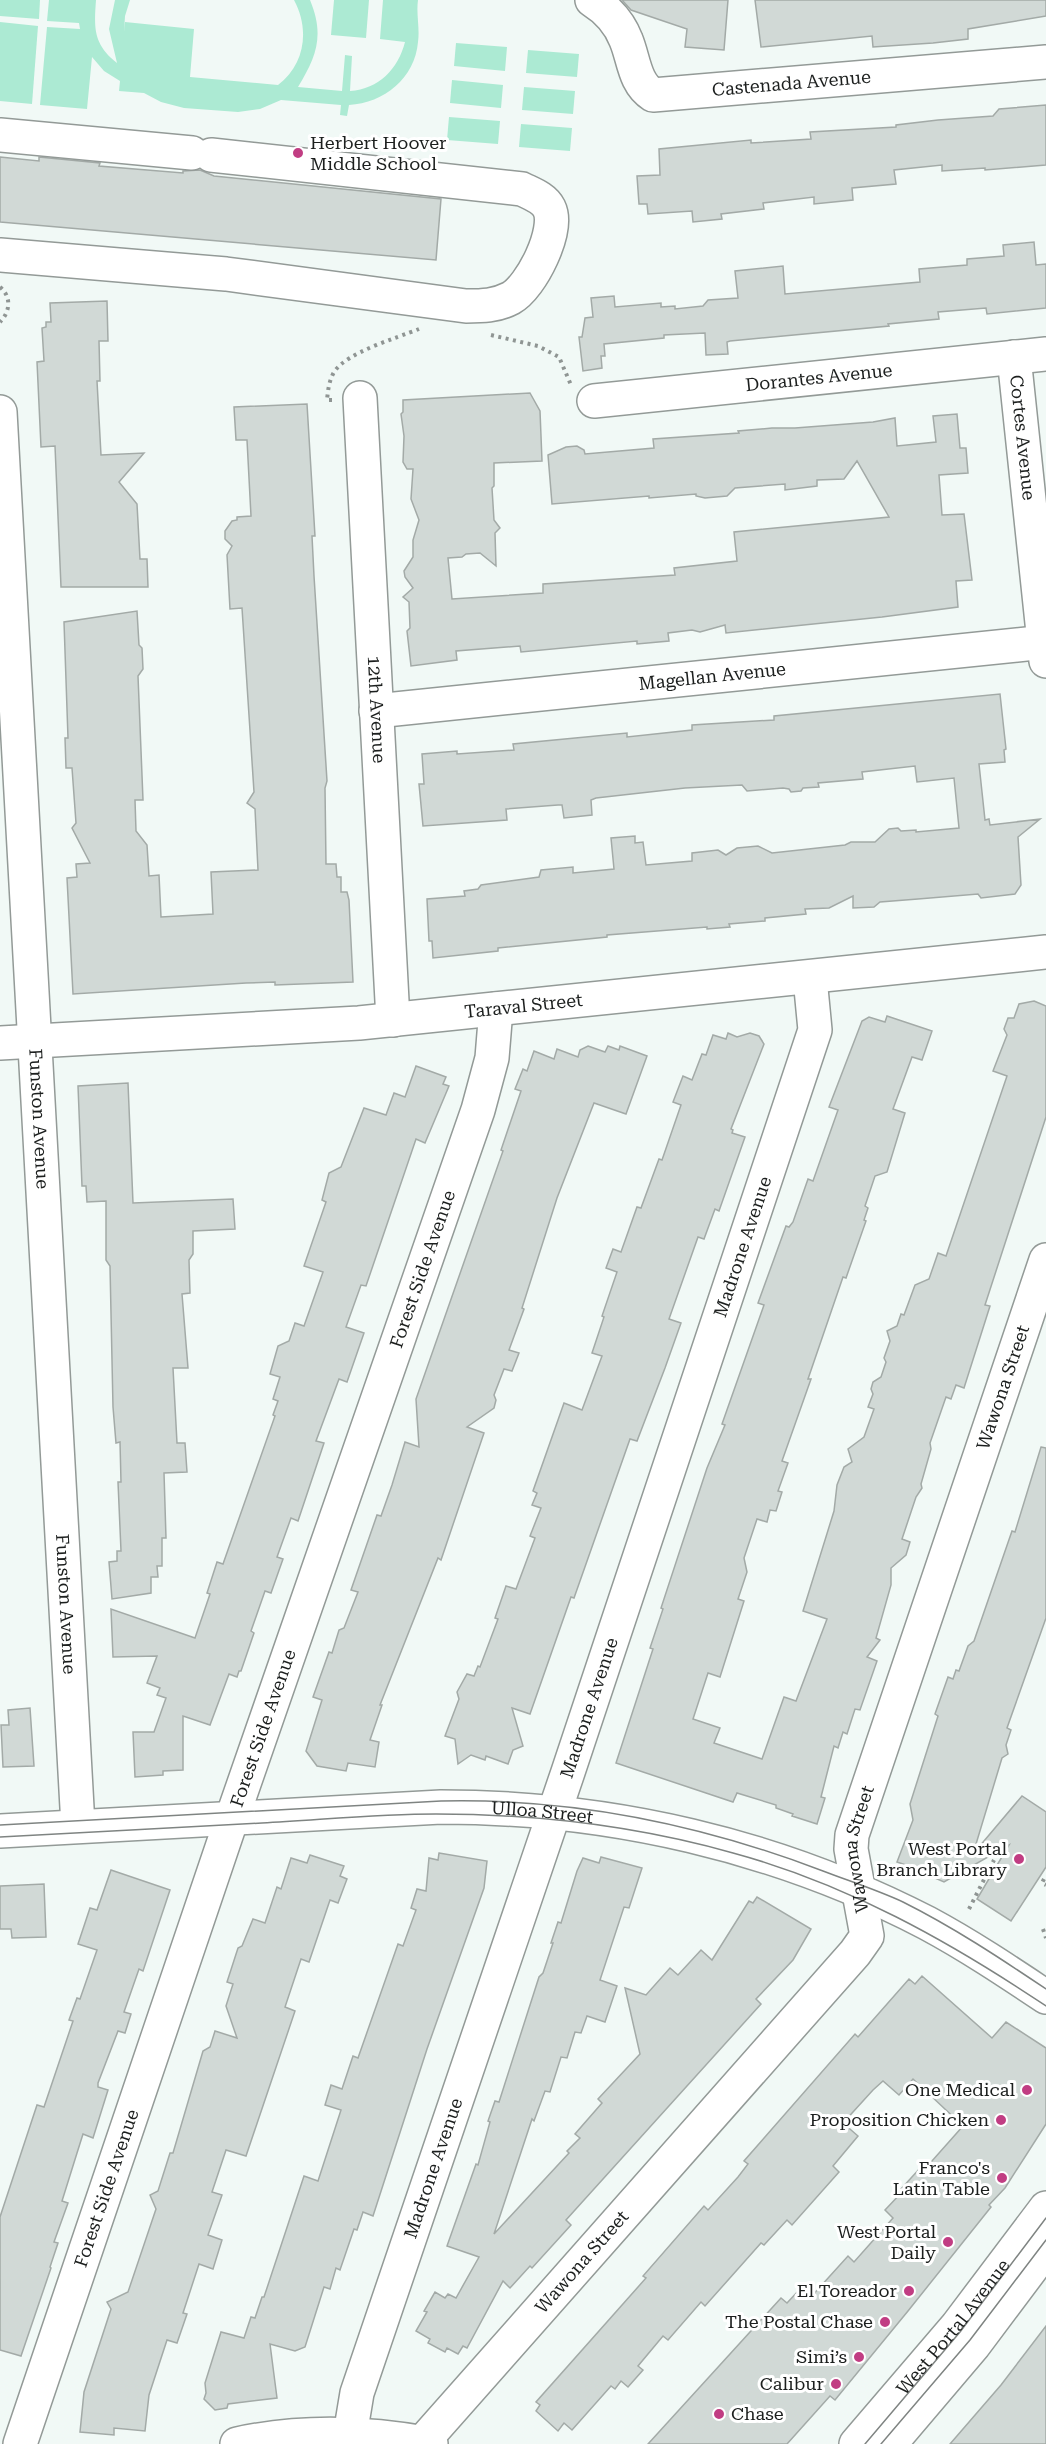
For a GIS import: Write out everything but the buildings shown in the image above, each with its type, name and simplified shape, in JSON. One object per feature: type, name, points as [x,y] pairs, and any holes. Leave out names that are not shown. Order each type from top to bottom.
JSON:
[{"type":"street","name":"Castenada Avenue","points":[[592,0],[610,12],[626,39],[644,89],[653,95],[1046,62]]},
{"type":"street","points":[[0,135],[522,189],[537,196],[548,206],[552,217],[551,230],[541,258],[526,284],[513,297],[493,306],[465,306],[226,274],[0,255]]},
{"type":"street","name":"Dorantes Avenue","points":[[581,392],[1046,354]]},
{"type":"street","name":"Cortes Avenue","points":[[1014,357],[1045,648]]},
{"type":"street","name":"12th Avenue","points":[[360,398],[393,1020]]},
{"type":"street","name":"Funston Avenue","points":[[0,412],[78,1826]]},
{"type":"street","name":"Magellan Avenue","points":[[376,711],[1045,648]]},
{"type":"street","name":"Taraval Street","points":[[0,1043],[393,1020],[1046,952]]},
{"type":"street","name":"Madrone Avenue","points":[[350,2435],[357,2393],[815,1029],[810,978]]},
{"type":"street","name":"Forest Side Avenue","points":[[20,2444],[232,1818],[478,1110],[492,1058],[496,1009]]},
{"type":"street","name":"Wawona Street","points":[[425,2443],[855,1953],[867,1936],[851,1850],[852,1835],[1046,1260]]},
{"type":"street","name":"Ulloa Street","points":[[0,1831],[441,1807],[494,1807],[553,1812],[638,1824],[737,1847],[784,1862],[859,1892],[928,1924],[1046,1997]]},
{"type":"street","name":"West Portal Avenue","points":[[856,2444],[957,2326],[1046,2208]]},
{"type":"street","name":"West Portal Avenue","points":[[890,2444],[974,2345],[1046,2249]]},
{"type":"street","points":[[237,2444],[312,2434],[350,2435],[425,2443]]},
{"type":"path","points":[[0,287],[4,290],[9,304],[7,314],[0,322]]},
{"type":"path","points":[[327,400],[329,382],[335,370],[351,357],[426,327]]},
{"type":"path","points":[[538,346],[559,357],[581,392]]},
{"type":"path","points":[[969,1909],[994,1860]]},
{"type":"path","points":[[1044,1879],[1042,1883],[1046,1885]]},
{"type":"path","points":[[1043,1929],[1046,1938]]},
{"type":"green space","points":[[0,0],[40,0],[39,19],[0,16]]},
{"type":"green space","points":[[49,0],[96,0],[95,27],[99,42],[117,63],[109,29],[115,0],[130,0],[125,16],[124,32],[125,22],[194,29],[190,77],[278,85],[294,67],[302,46],[302,23],[294,0],[310,0],[315,13],[318,35],[314,56],[298,87],[342,91],[345,55],[352,56],[350,91],[370,86],[386,76],[398,61],[405,42],[380,39],[383,0],[418,0],[418,42],[411,67],[396,86],[374,99],[349,105],[347,116],[340,115],[341,105],[281,100],[260,109],[238,112],[184,108],[161,102],[144,93],[119,91],[120,81],[104,71],[92,57],[87,109],[40,105],[47,27],[80,29],[79,23],[47,21]]},
{"type":"green space","points":[[334,0],[369,0],[366,38],[331,35]]},
{"type":"green space","points":[[0,22],[38,26],[32,104],[0,101]]},
{"type":"green space","points":[[456,43],[507,47],[505,71],[454,66]]},
{"type":"green space","points":[[528,50],[579,54],[577,77],[526,73]]},
{"type":"green space","points":[[452,80],[503,85],[501,108],[450,103]]},
{"type":"green space","points":[[524,87],[575,91],[573,114],[522,110]]},
{"type":"green space","points":[[449,117],[500,121],[498,144],[447,140]]},
{"type":"green space","points":[[521,124],[572,128],[570,151],[519,147]]},
{"type":"tram line","points":[[0,1825],[441,1801],[490,1801],[587,1809],[683,1827],[730,1840],[777,1854],[873,1890],[903,1902],[940,1922],[994,1954],[1046,1989]]},
{"type":"tram line","points":[[0,1837],[414,1814],[512,1816],[586,1823],[660,1836],[733,1853],[816,1881],[857,1898],[934,1937],[1046,2006]]},
{"type":"tram line","points":[[865,2444],[960,2332],[1046,2218]]},
{"type":"tram line","points":[[881,2444],[970,2340],[1046,2240]]},
{"type":"place","name":"Herbert Hoover Middle School","points":[[298,153]]},
{"type":"place","name":"West Portal Branch Library","points":[[1019,1859]]},
{"type":"place","name":"One Medical","points":[[1027,2090]]},
{"type":"place","name":"Proposition Chicken","points":[[1001,2120]]},
{"type":"place","name":"Franco's Latin Table","points":[[1002,2178]]},
{"type":"place","name":"West Portal Daily","points":[[948,2242]]},
{"type":"place","name":"El Toreador","points":[[909,2291]]},
{"type":"place","name":"The Postal Chase","points":[[885,2322]]},
{"type":"place","name":"Simi’s","points":[[859,2357]]},
{"type":"place","name":"Calibur","points":[[836,2384]]},
{"type":"place","name":"Chase","points":[[719,2414]]}]
